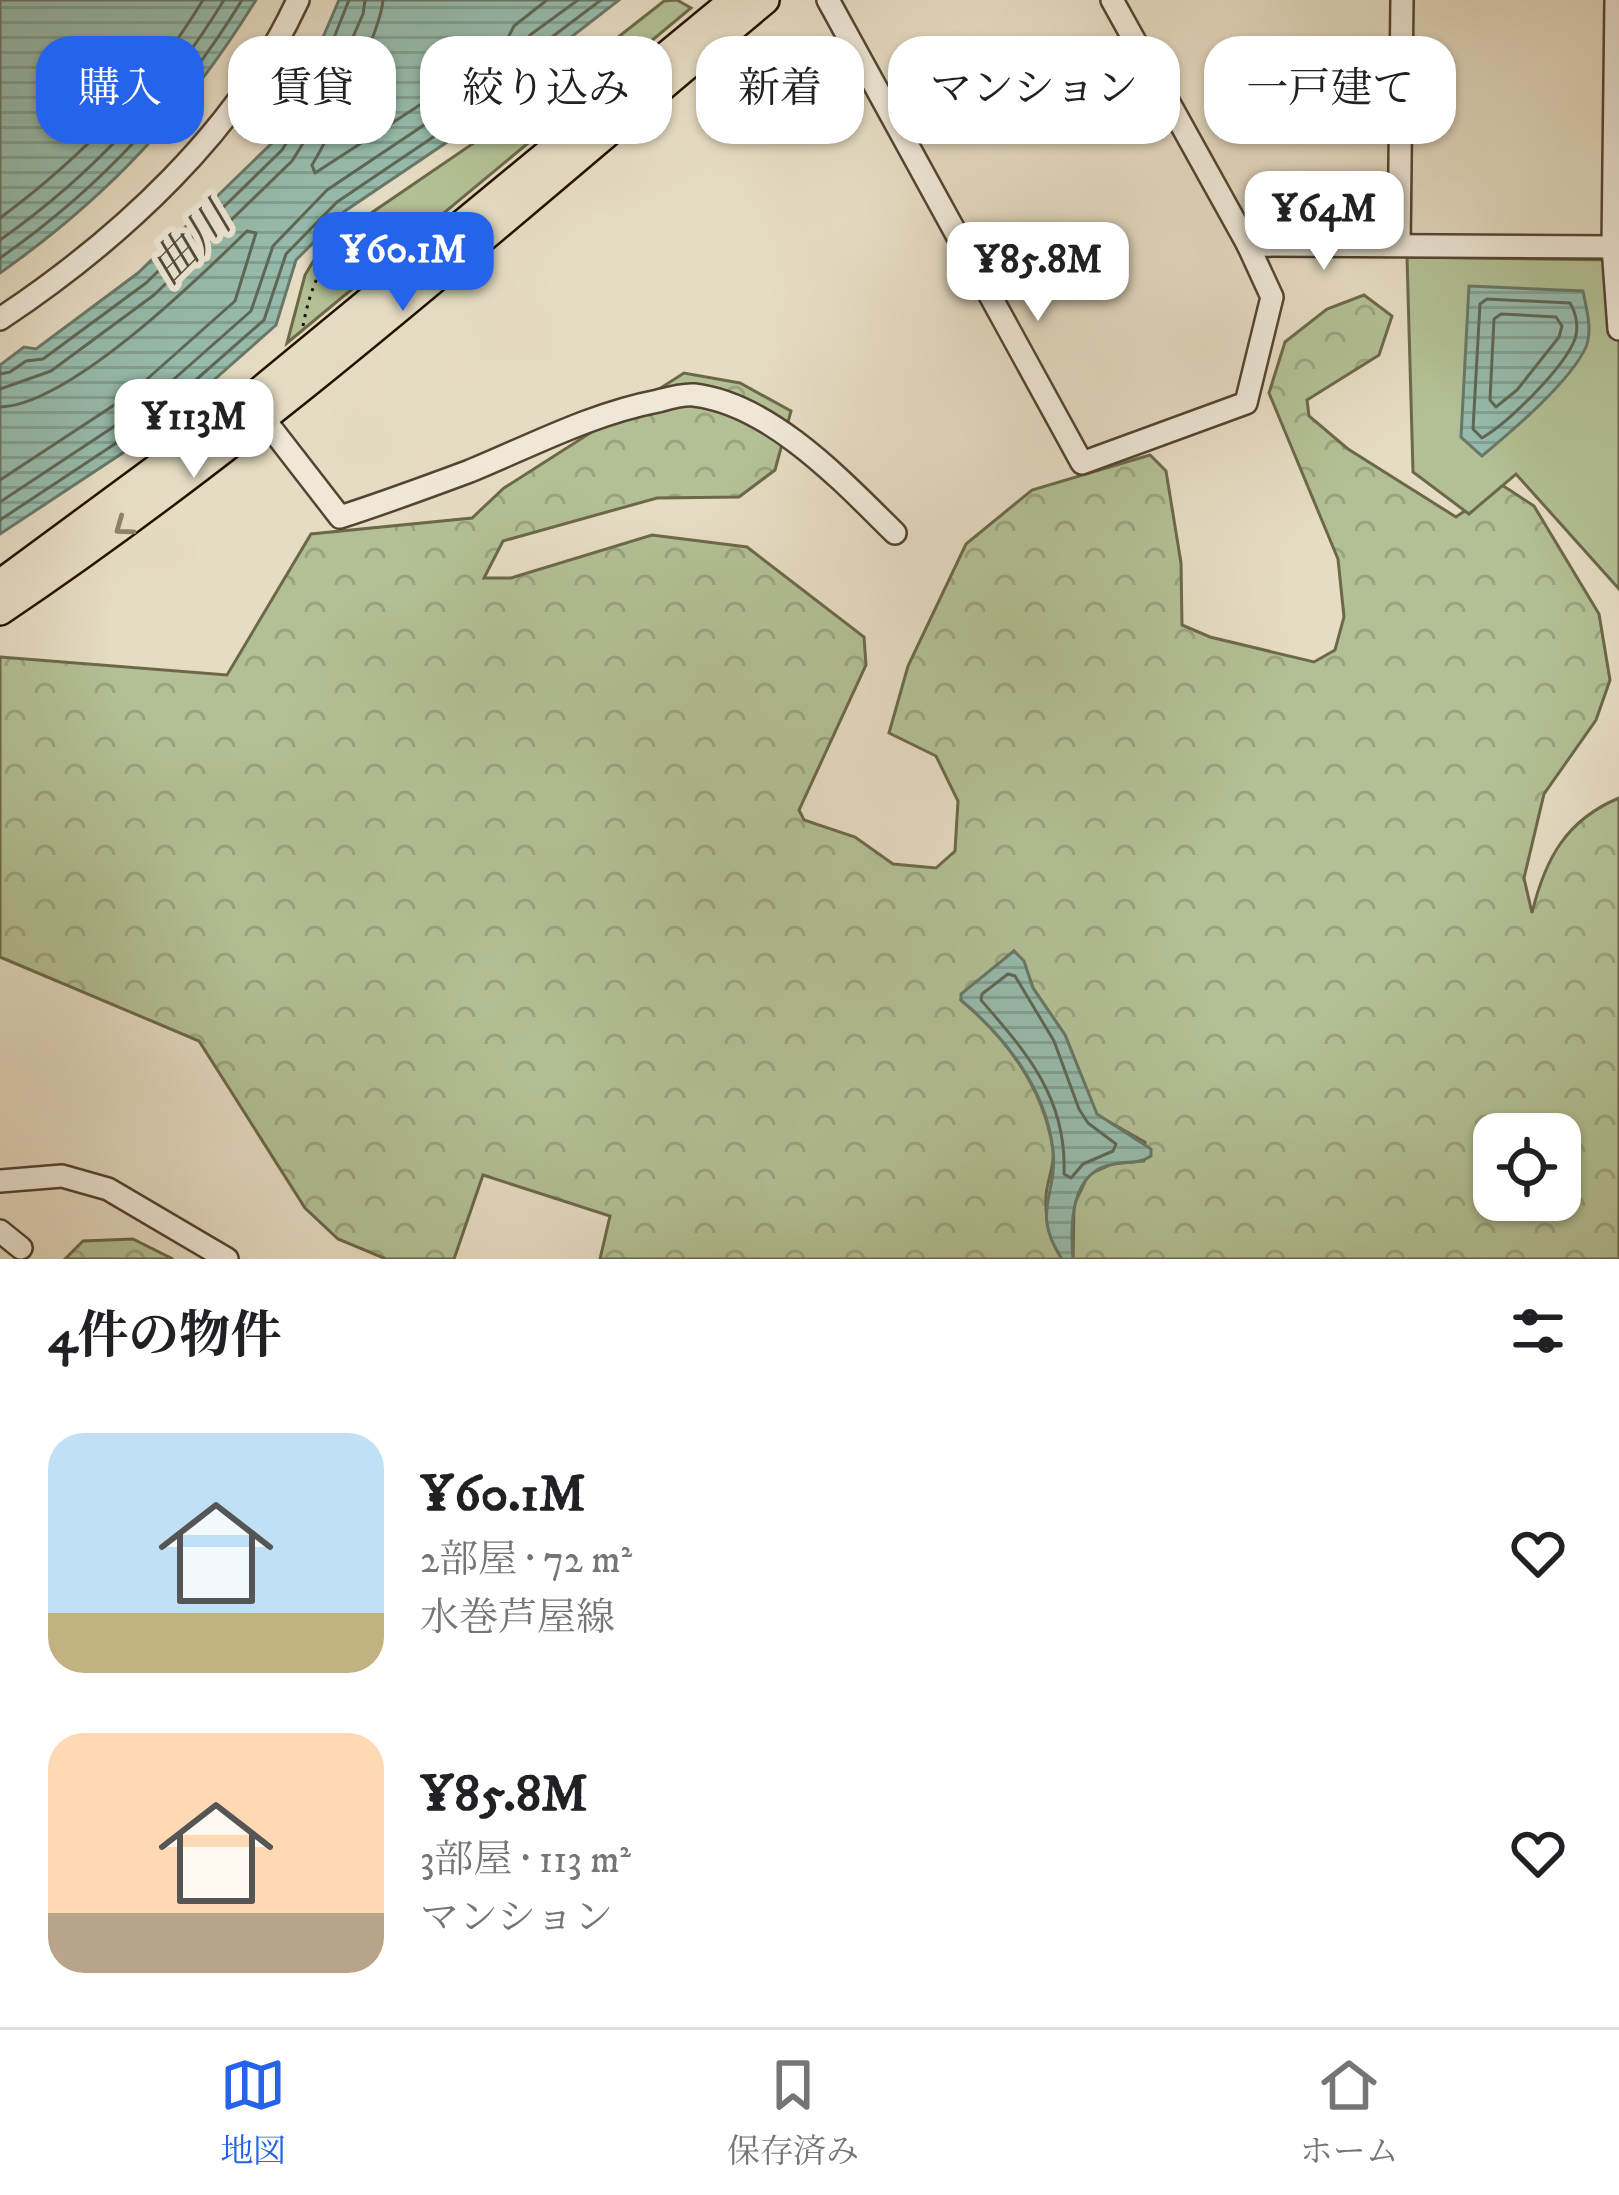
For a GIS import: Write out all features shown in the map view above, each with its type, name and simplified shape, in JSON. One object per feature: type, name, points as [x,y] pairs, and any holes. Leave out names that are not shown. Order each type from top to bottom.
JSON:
[{"type":"main road","points":[[429,266],[734,0]]},
{"type":"main road","points":[[0,611],[123,528],[351,329],[765,0]]},
{"type":"main road","points":[[0,584],[256,409]]},
{"type":"street","points":[[0,319],[76,262],[169,180],[231,109],[298,0]]},
{"type":"street","points":[[828,0],[1082,464],[1246,403],[1272,297],[1112,0]]},
{"type":"street","points":[[1400,244],[1402,0]]},
{"type":"street","points":[[1616,0],[1613,247],[1619,328]]},
{"type":"street","points":[[1248,245],[1613,247]]},
{"type":"street","points":[[256,409],[340,517],[472,470],[570,426],[627,407],[690,394],[726,403],[796,441],[895,533]]},
{"type":"street","points":[[0,1181],[62,1176],[108,1189],[227,1259]]},
{"type":"street","points":[[0,1231],[21,1248]]},
{"type":"path","points":[[301,337],[320,267],[336,249],[377,224],[444,219]]},
{"type":"green space","points":[[677,0],[691,8],[657,36],[619,36],[664,1]]},
{"type":"green space","points":[[472,144],[527,144],[287,343],[305,275],[317,255]]},
{"type":"green space","points":[[1407,257],[1619,260],[1619,589],[1516,474],[1469,514],[1413,472]]},
{"type":"green space","points":[[1364,295],[1392,316],[1379,355],[1307,400],[1309,416],[1348,449],[1456,517],[1502,485],[1534,506],[1599,614],[1610,680],[1596,720],[1544,794],[1524,878],[1532,913],[1560,843],[1585,818],[1619,798],[1619,1259],[1073,1259],[1074,1205],[1088,1175],[1112,1164],[1144,1161],[1145,1142],[1097,1115],[1065,1035],[1014,951],[962,994],[961,1000],[1008,1048],[1041,1106],[1053,1150],[1047,1221],[1062,1259],[600,1259],[610,1216],[483,1175],[454,1259],[386,1259],[338,1239],[305,1208],[199,1041],[0,957],[0,657],[227,675],[311,534],[472,518],[504,488],[684,373],[740,383],[791,411],[775,470],[739,497],[657,498],[503,541],[484,578],[511,578],[652,535],[747,547],[864,637],[866,665],[799,810],[804,820],[855,837],[893,864],[936,868],[955,851],[958,801],[936,756],[889,733],[908,666],[966,544],[1032,490],[1150,455],[1166,471],[1181,563],[1182,625],[1210,637],[1314,662],[1335,650],[1344,617],[1338,559],[1269,393],[1285,342],[1327,309]]},
{"type":"green space","points":[[133,1239],[173,1259],[65,1259],[83,1241]]},
{"type":"water","points":[[0,0],[256,0],[204,76],[204,36],[36,36],[36,144],[148,144],[76,214],[0,273]]},
{"type":"water","name":"曲川","points":[[339,0],[619,0],[573,36],[420,36],[420,144],[444,144],[345,211],[296,260],[276,325],[156,431],[0,534],[0,365],[24,347],[36,349],[138,273],[271,144],[396,144],[396,36],[324,36]]},
{"type":"water","points":[[1469,286],[1583,291],[1589,326],[1586,347],[1567,375],[1482,456],[1461,437]]},
{"type":"water","points":[[1014,951],[1065,1035],[1097,1114],[1151,1149],[1147,1159],[1099,1169],[1081,1188],[1073,1215],[1073,1259],[1062,1259],[1048,1228],[1054,1166],[1042,1106],[1008,1048],[961,1000],[961,994]]}]
